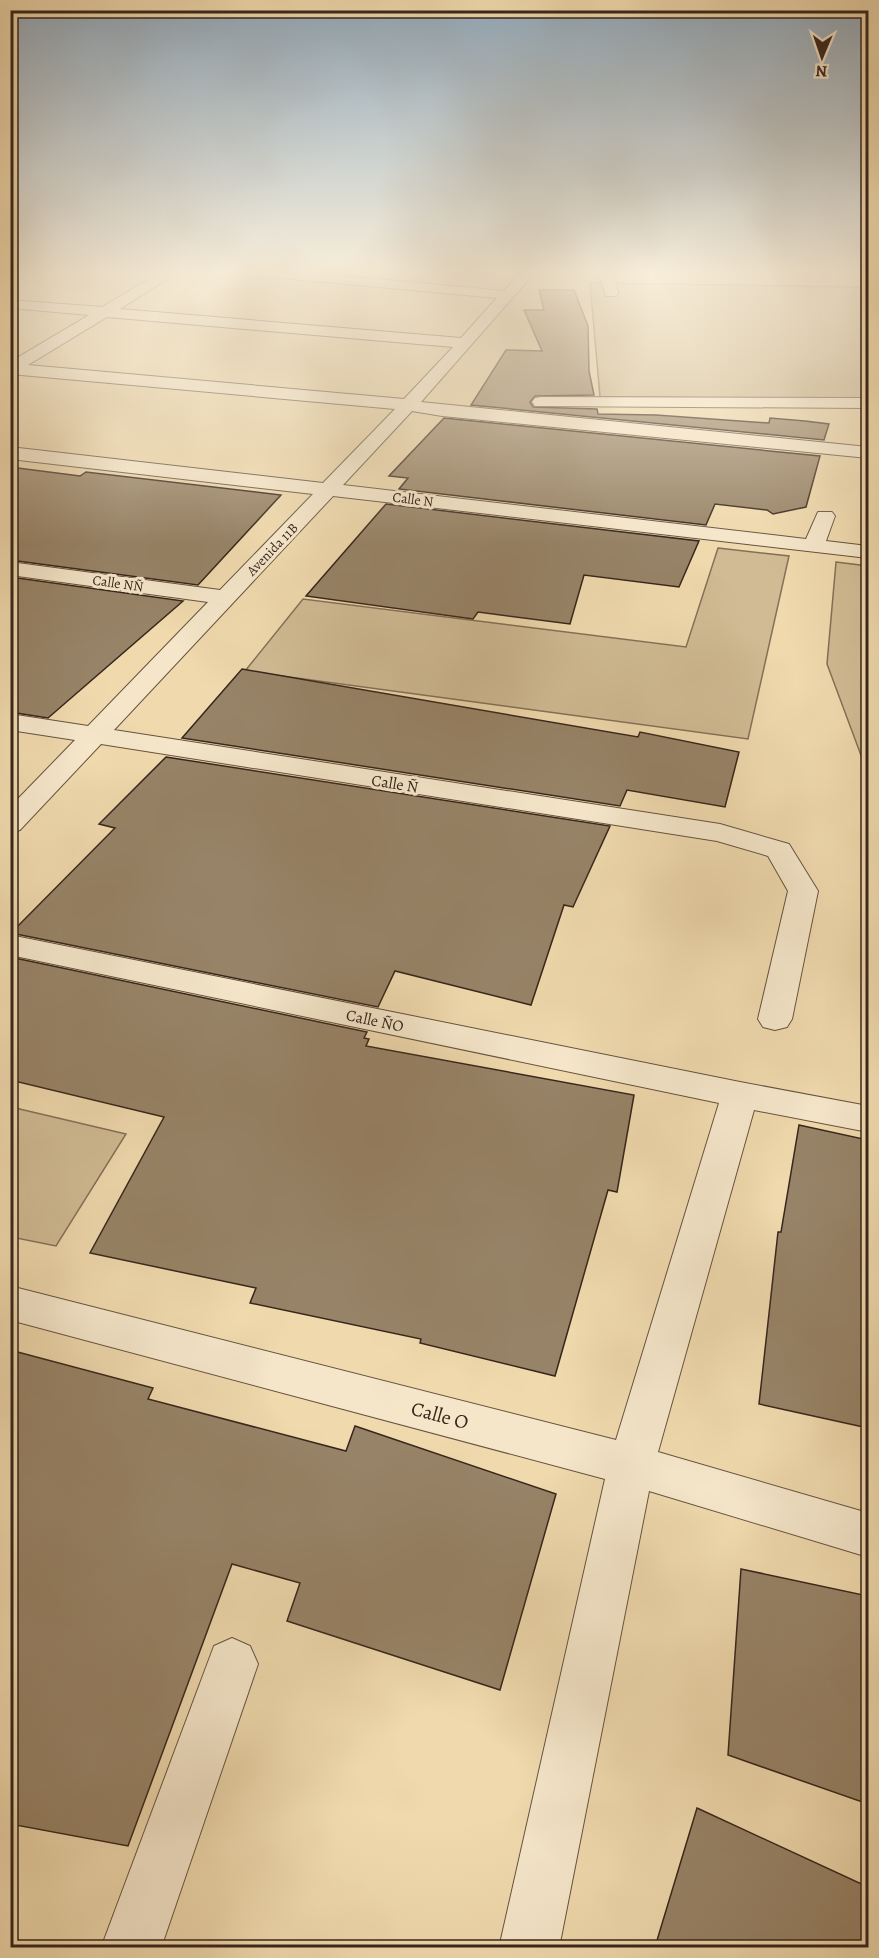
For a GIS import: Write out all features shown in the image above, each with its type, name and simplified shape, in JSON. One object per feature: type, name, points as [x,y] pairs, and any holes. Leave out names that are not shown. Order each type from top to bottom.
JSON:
[{"type":"street","name":"Avenida 11B","points":[[10,824],[449,361]]},
{"type":"street","points":[[11,368],[408,405],[442,411],[842,458],[868,452]]},
{"type":"street","points":[[408,405],[455,401],[868,403]]},
{"type":"street","name":"Calle N","points":[[10,453],[868,552]]},
{"type":"street","points":[[814,546],[825,516]]},
{"type":"street","name":"Calle NÑ","points":[[10,568],[226,598]]},
{"type":"street","name":"Calle Ñ","points":[[10,722],[720,833],[779,850],[803,891],[775,1019]]},
{"type":"street","name":"Calle ÑO","points":[[10,945],[740,1095],[868,1119]]},
{"type":"street","points":[[529,1947],[632,1465],[740,1095]]},
{"type":"street","name":"Calle O","points":[[10,1303],[632,1465],[868,1535]]},
{"type":"street","points":[[131,1947],[232,1664]]},
{"type":"shaded area","points":[[597,361],[867,361],[867,399],[600,397]]},
{"type":"shaded area","points":[[718,548],[789,556],[748,739],[245,671],[303,599],[686,647]]},
{"type":"shaded area","points":[[836,562],[868,566],[868,757],[862,758],[827,664]]},
{"type":"shaded area","points":[[11,1107],[126,1134],[56,1246],[11,1237]]},
{"type":"building","points":[[499,361],[589,361],[594,395],[535,396],[530,402],[533,407],[597,409],[598,414],[656,415],[769,423],[770,418],[829,424],[824,440],[471,405]]},
{"type":"building","points":[[444,418],[820,456],[806,507],[773,514],[767,510],[715,504],[706,525],[399,489],[408,478],[389,476]]},
{"type":"building","points":[[10,467],[80,476],[86,472],[281,495],[198,585],[10,560]]},
{"type":"building","points":[[386,504],[699,541],[679,587],[584,575],[570,624],[478,612],[473,619],[306,596]]},
{"type":"building","points":[[10,577],[183,601],[48,718],[10,712]]},
{"type":"building","points":[[242,669],[638,737],[640,732],[739,752],[725,807],[627,790],[620,806],[182,738]]},
{"type":"building","points":[[166,757],[610,826],[573,907],[564,905],[531,1005],[395,971],[378,1007],[11,933],[115,828],[99,824]]},
{"type":"building","points":[[10,957],[367,1032],[364,1038],[369,1039],[366,1046],[634,1095],[617,1192],[608,1190],[555,1376],[420,1343],[421,1339],[250,1303],[256,1288],[90,1253],[164,1117],[10,1080]]},
{"type":"building","points":[[799,1125],[868,1140],[868,1428],[759,1404],[778,1232],[781,1232]]},
{"type":"building","points":[[10,1350],[153,1388],[148,1399],[346,1451],[355,1426],[556,1494],[500,1690],[287,1621],[300,1583],[232,1564],[128,1846],[10,1824]]},
{"type":"building","points":[[741,1569],[868,1596],[868,1804],[728,1755]]},
{"type":"building","points":[[697,1808],[868,1887],[868,1947],[655,1947]]}]
